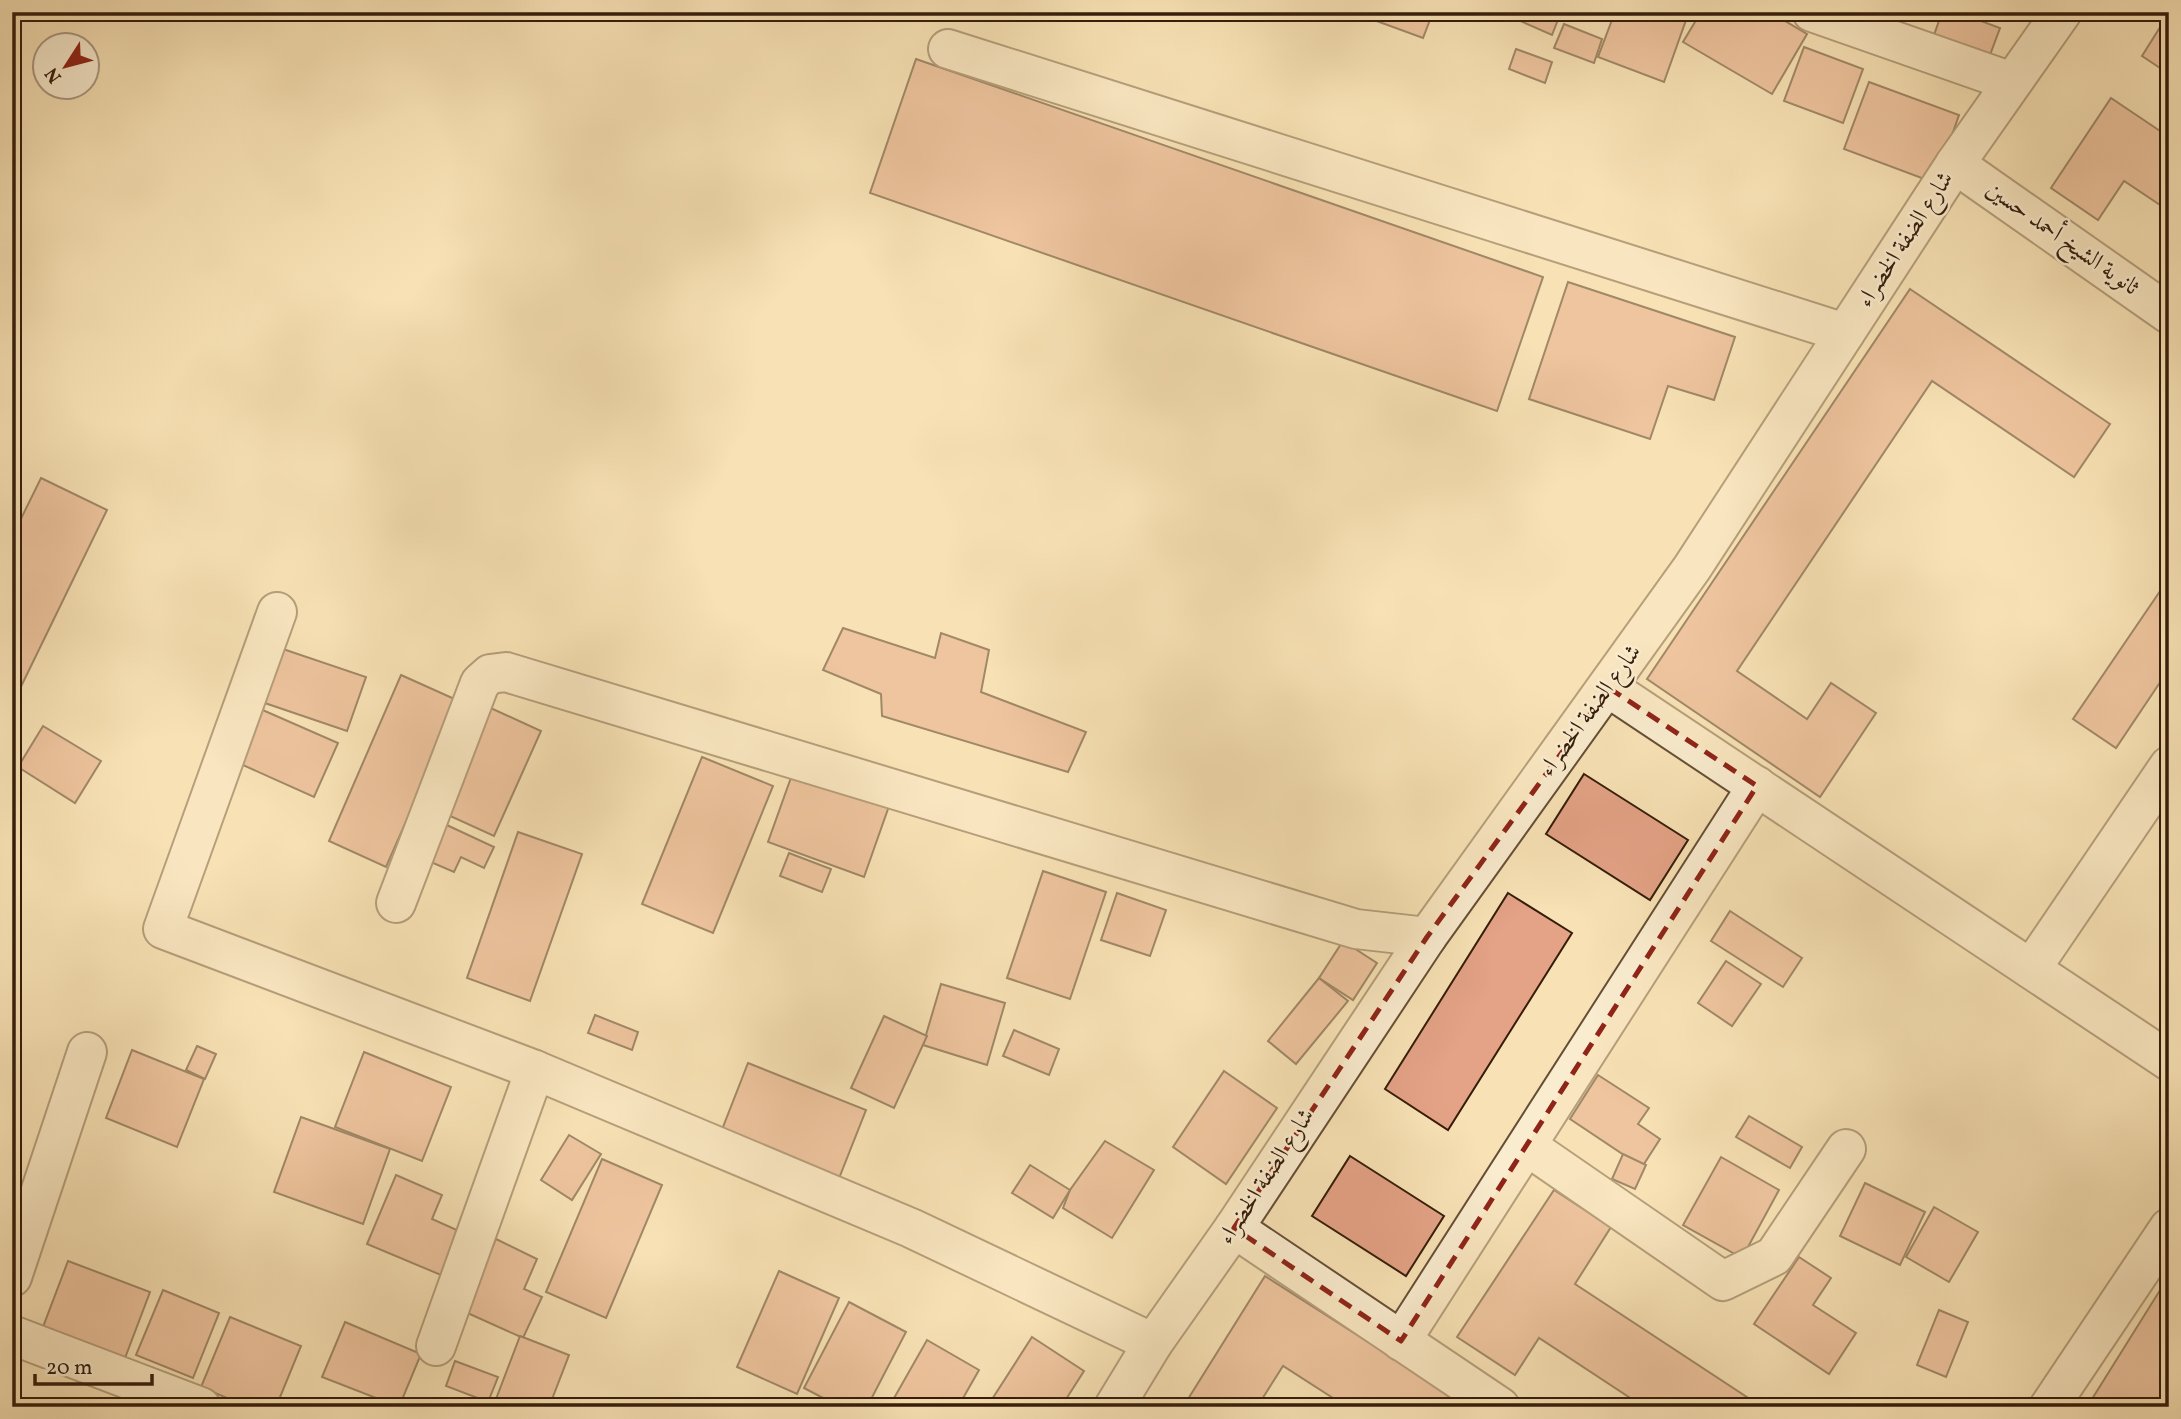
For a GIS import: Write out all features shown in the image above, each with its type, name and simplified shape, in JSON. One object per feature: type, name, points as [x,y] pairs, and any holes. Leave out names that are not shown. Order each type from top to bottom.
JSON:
[{"type":"street","points":[[1812,12],[2012,82]]},
{"type":"street","name":"شارع الضفة الخضراء","points":[[1114,1407],[1153,1343],[1234,1228],[1427,937],[1609,688],[1692,568],[1955,164],[2062,12]]},
{"type":"street","points":[[948,49],[1845,333]]},
{"type":"street","name":"ثانوية الشيخ أحمد حسين","points":[[1955,164],[2169,314]]},
{"type":"street","points":[[277,612],[163,929],[536,1070],[911,1228],[1153,1343]]},
{"type":"street","points":[[396,903],[480,683],[490,674],[506,671],[1356,929],[1427,937]]},
{"type":"street","points":[[1609,688],[2169,1061]]},
{"type":"street","points":[[2031,969],[2169,765]]},
{"type":"street","points":[[1401,1341],[1757,786]]},
{"type":"street","points":[[12,1277],[87,1052]]},
{"type":"street","points":[[436,1346],[536,1070]]},
{"type":"street","points":[[1527,1146],[1723,1281],[1774,1256],[1846,1149]]},
{"type":"street","points":[[1234,1228],[1500,1407]]},
{"type":"street","points":[[2049,1407],[2169,1228]]},
{"type":"street","points":[[12,1335],[201,1407]]},
{"type":"highlighted area","points":[[1609,688],[1757,786],[1401,1341],[1234,1228],[1427,937]]},
{"type":"building","points":[[1352,12],[1433,12],[1423,38]]},
{"type":"building","points":[[1500,12],[1561,12],[1552,35]]},
{"type":"building","points":[[1615,12],[1664,12],[1686,20],[1664,82],[1598,57]]},
{"type":"building","points":[[1701,12],[1770,12],[1807,34],[1772,94],[1683,42]]},
{"type":"building","points":[[1942,12],[1957,12],[2000,28],[1987,63],[1932,41]]},
{"type":"building","points":[[2169,13],[2169,74],[2142,56]]},
{"type":"building","points":[[1564,24],[1602,39],[1594,63],[1554,48]]},
{"type":"building","points":[[1804,47],[1863,69],[1843,123],[1784,101]]},
{"type":"building","points":[[1516,49],[1552,62],[1545,83],[1509,69]]},
{"type":"building","points":[[916,59],[1543,277],[1497,411],[870,193]]},
{"type":"building","points":[[1869,82],[1959,115],[1935,183],[1844,149]]},
{"type":"building","points":[[2111,98],[2169,137],[2169,211],[2124,181],[2098,220],[2051,188]]},
{"type":"building","points":[[1568,282],[1735,337],[1714,400],[1668,386],[1650,439],[1529,399]]},
{"type":"building","points":[[1910,289],[2110,424],[2074,477],[1932,381],[1737,671],[1807,719],[1831,683],[1876,713],[1820,797],[1647,679]]},
{"type":"building","points":[[41,478],[107,510],[12,705],[12,537]]},
{"type":"building","points":[[2169,578],[2169,669],[2116,748],[2073,719]]},
{"type":"building","points":[[843,628],[935,658],[941,633],[989,650],[981,692],[1086,732],[1068,772],[882,716],[881,694],[823,670]]},
{"type":"building","points":[[277,647],[366,677],[347,731],[259,701]]},
{"type":"building","points":[[401,675],[459,701],[386,867],[329,841]]},
{"type":"building","points":[[484,705],[541,731],[494,836],[437,810]]},
{"type":"building","points":[[258,708],[338,743],[314,797],[234,761]]},
{"type":"building","points":[[43,726],[101,761],[75,803],[18,767]]},
{"type":"building","points":[[702,757],[773,786],[713,933],[642,904]]},
{"type":"building","points":[[793,772],[889,806],[864,877],[768,842]]},
{"type":"building","points":[[1584,774],[1688,840],[1650,900],[1546,834]]},
{"type":"building","points":[[436,820],[494,847],[484,868],[461,857],[454,872],[419,857]]},
{"type":"building","points":[[518,832],[582,854],[530,1001],[467,978]]},
{"type":"building","points":[[789,853],[831,869],[822,892],[780,876]]},
{"type":"building","points":[[1043,871],[1106,892],[1070,999],[1007,978]]},
{"type":"building","points":[[1117,893],[1166,910],[1150,956],[1101,940]]},
{"type":"building","points":[[1508,893],[1572,933],[1448,1130],[1385,1089]]},
{"type":"building","points":[[1730,911],[1802,958],[1783,987],[1711,941]]},
{"type":"building","points":[[1343,941],[1377,963],[1353,1000],[1319,978]]},
{"type":"building","points":[[1726,961],[1761,984],[1732,1026],[1698,1003]]},
{"type":"building","points":[[1319,978],[1348,1001],[1296,1064],[1268,1041]]},
{"type":"building","points":[[941,984],[1005,1003],[987,1065],[923,1045]]},
{"type":"building","points":[[595,1015],[638,1032],[632,1050],[588,1033]]},
{"type":"building","points":[[884,1016],[927,1036],[894,1108],[851,1088]]},
{"type":"building","points":[[1014,1030],[1059,1049],[1049,1075],[1003,1056]]},
{"type":"building","points":[[197,1046],[216,1054],[205,1079],[186,1070]]},
{"type":"building","points":[[132,1050],[204,1079],[177,1147],[106,1118]]},
{"type":"building","points":[[364,1052],[451,1087],[422,1161],[335,1127]]},
{"type":"building","points":[[748,1063],[866,1110],[834,1191],[716,1145]]},
{"type":"building","points":[[1224,1071],[1277,1108],[1226,1184],[1173,1147]]},
{"type":"building","points":[[1598,1075],[1649,1108],[1638,1124],[1660,1139],[1642,1167],[1570,1119]]},
{"type":"building","points":[[1749,1116],[1802,1147],[1790,1168],[1736,1137]]},
{"type":"building","points":[[301,1117],[390,1149],[363,1224],[274,1192]]},
{"type":"building","points":[[569,1135],[601,1154],[572,1200],[541,1180]]},
{"type":"building","points":[[1105,1141],[1154,1170],[1112,1238],[1063,1208],[1070,1190]]},
{"type":"building","points":[[1623,1154],[1646,1165],[1635,1189],[1612,1179]]},
{"type":"building","points":[[1350,1156],[1444,1216],[1406,1276],[1312,1216]]},
{"type":"building","points":[[1721,1157],[1779,1190],[1742,1258],[1683,1225]]},
{"type":"building","points":[[602,1159],[662,1185],[606,1318],[546,1292]]},
{"type":"building","points":[[1030,1165],[1070,1190],[1053,1218],[1012,1193]]},
{"type":"building","points":[[396,1175],[442,1195],[432,1219],[459,1231],[441,1275],[367,1244]]},
{"type":"building","points":[[1865,1183],[1925,1212],[1900,1265],[1840,1236]]},
{"type":"building","points":[[1554,1190],[1611,1227],[1575,1284],[1762,1407],[1644,1407],[1539,1338],[1515,1375],[1457,1337]]},
{"type":"building","points":[[1934,1207],[1978,1232],[1949,1282],[1906,1257]]},
{"type":"building","points":[[496,1239],[537,1259],[524,1289],[542,1297],[523,1338],[463,1311]]},
{"type":"building","points":[[1799,1257],[1831,1278],[1813,1305],[1856,1333],[1829,1374],[1754,1324]]},
{"type":"building","points":[[68,1261],[150,1292],[125,1358],[43,1327]]},
{"type":"building","points":[[779,1271],[839,1298],[797,1394],[737,1367]]},
{"type":"building","points":[[1265,1276],[1470,1407],[1347,1407],[1283,1366],[1257,1407],[1183,1407]]},
{"type":"building","points":[[2162,1287],[2169,1291],[2169,1401],[2165,1407],[2087,1407]]},
{"type":"building","points":[[163,1290],[219,1313],[193,1378],[136,1355]]},
{"type":"building","points":[[849,1302],[906,1332],[867,1407],[824,1407],[827,1400],[804,1388]]},
{"type":"building","points":[[1939,1310],[1968,1322],[1946,1377],[1917,1365]]},
{"type":"building","points":[[230,1317],[301,1346],[276,1407],[248,1407],[201,1387]]},
{"type":"building","points":[[345,1322],[421,1354],[399,1407],[322,1377]]},
{"type":"building","points":[[520,1336],[569,1355],[549,1407],[493,1407]]},
{"type":"building","points":[[1032,1337],[1084,1371],[1061,1407],[987,1407]]},
{"type":"building","points":[[927,1340],[979,1370],[958,1407],[889,1407]]},
{"type":"building","points":[[455,1361],[498,1377],[488,1402],[446,1386]]}]
